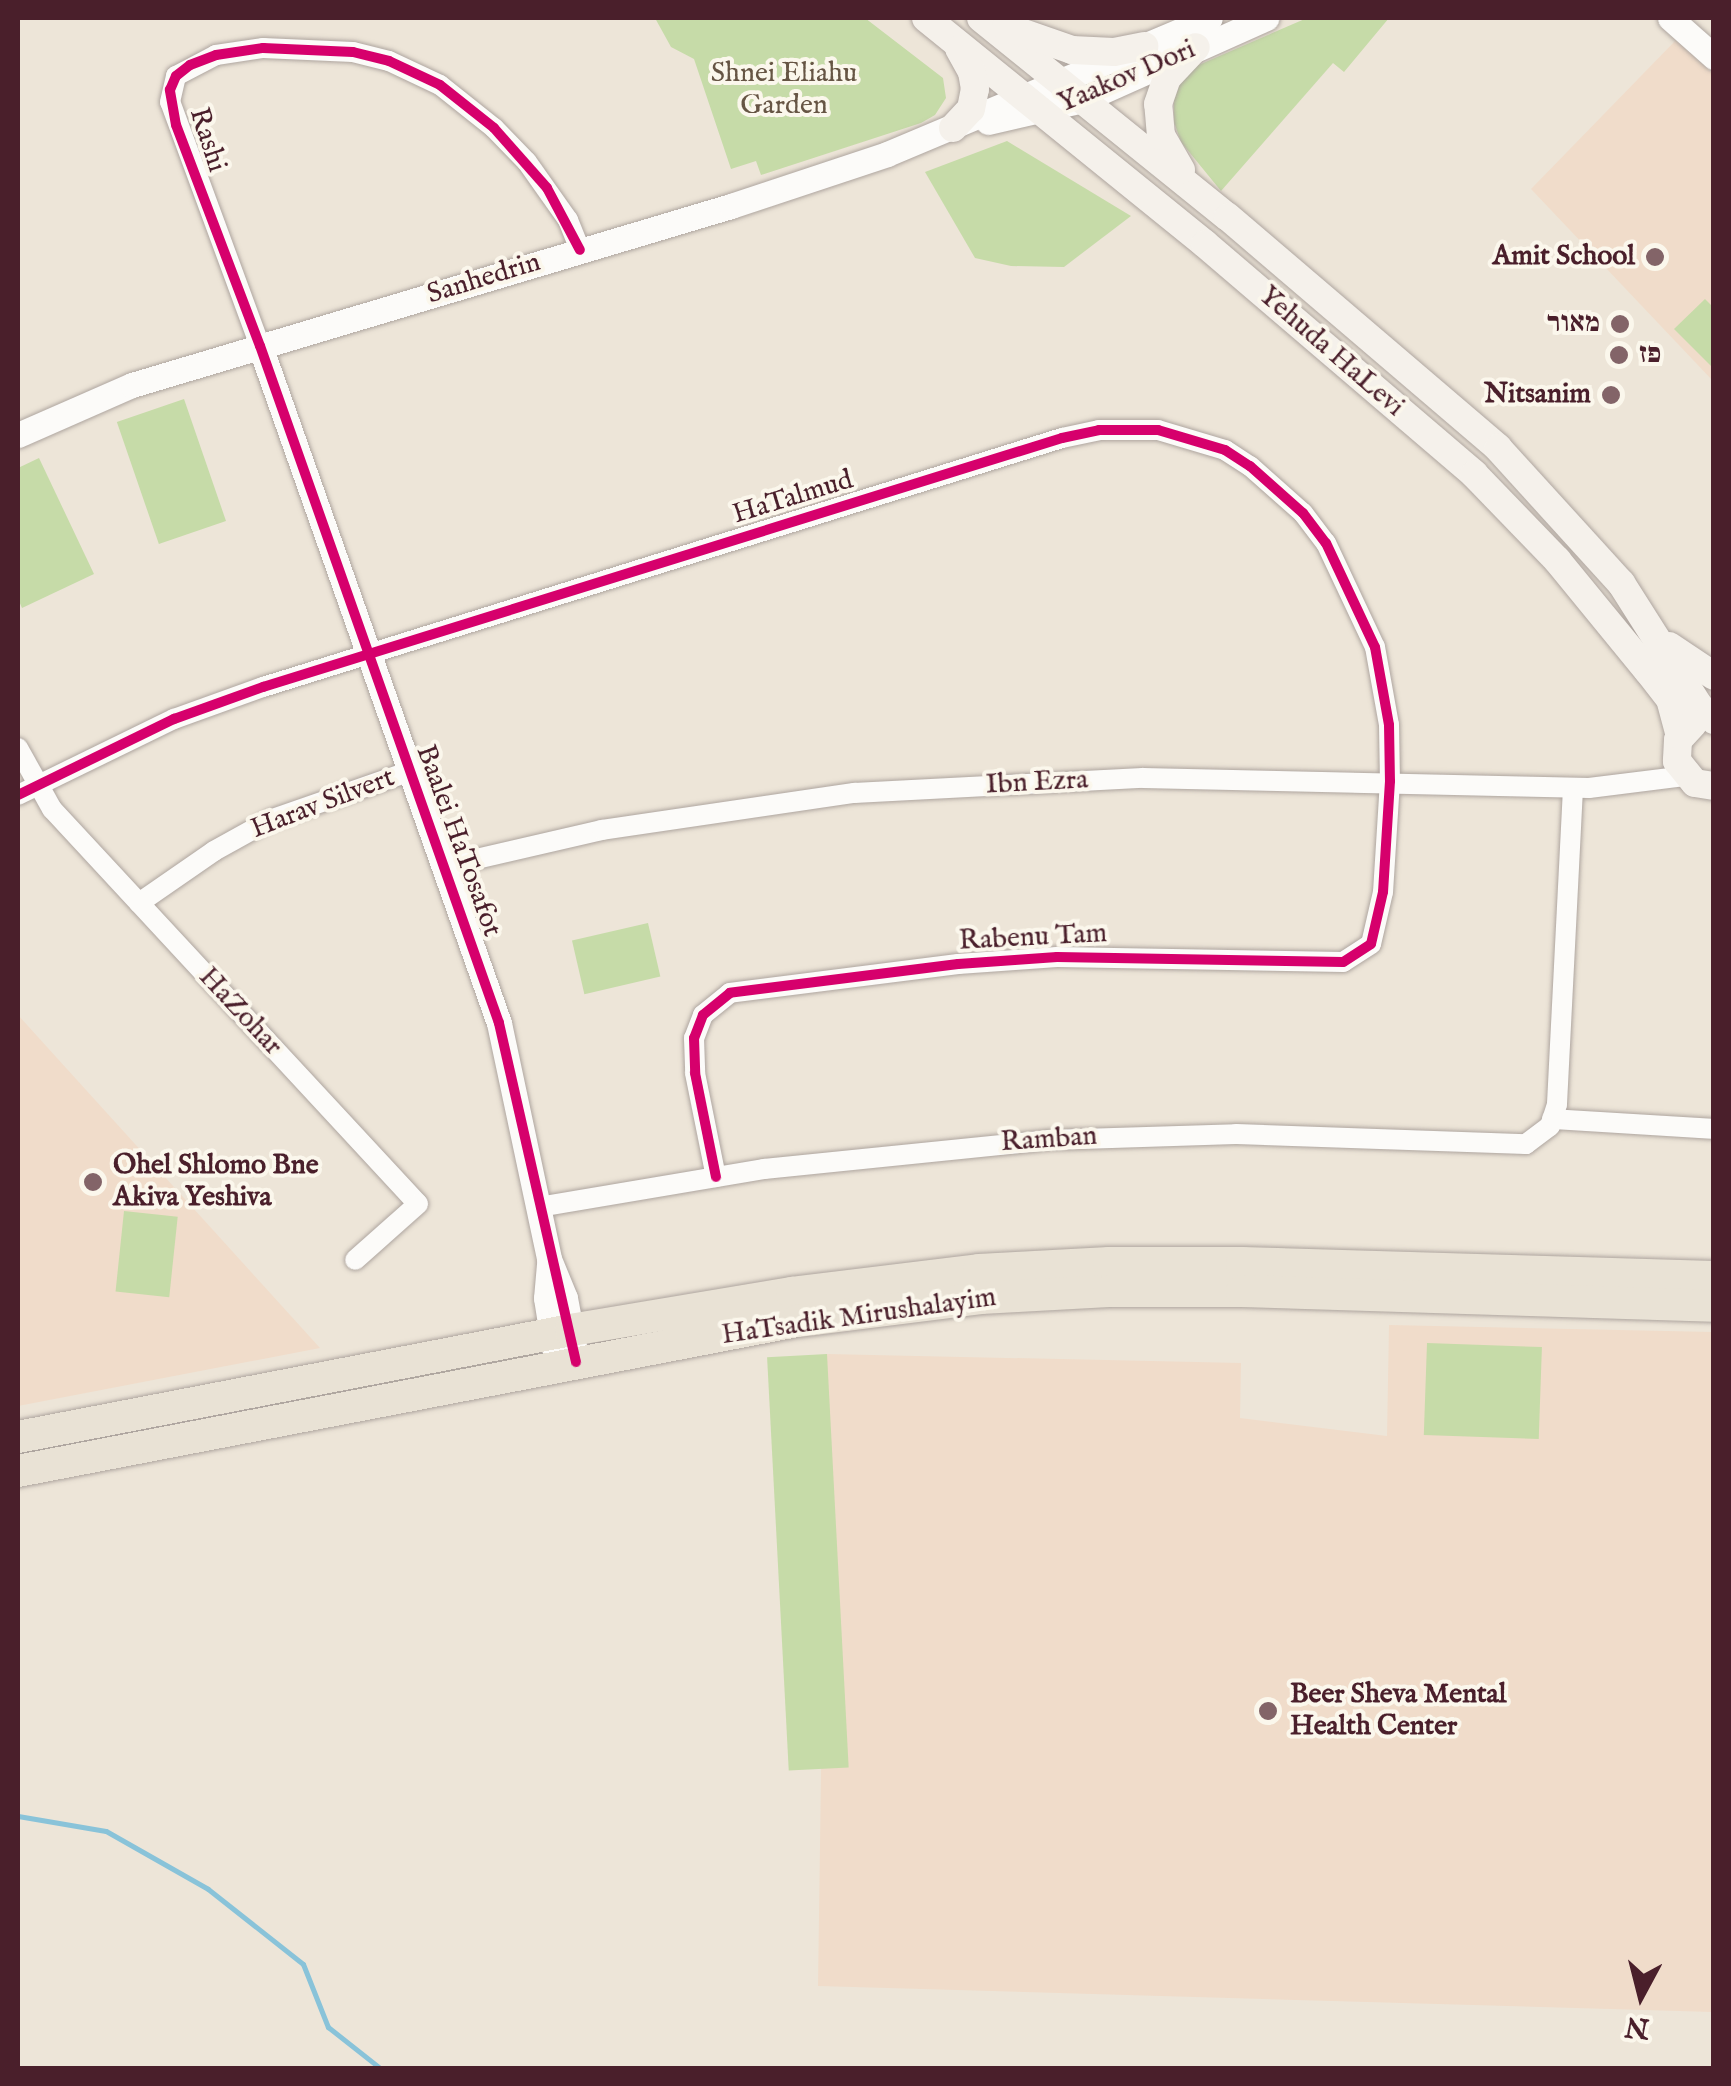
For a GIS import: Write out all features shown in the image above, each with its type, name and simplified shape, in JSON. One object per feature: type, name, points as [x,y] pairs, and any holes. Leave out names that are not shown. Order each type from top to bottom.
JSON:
[{"type":"main road","name":"Yehuda HaLevi","points":[[926,18],[1205,244],[1474,474],[1557,560],[1670,699],[1678,741],[1677,761],[1705,784]]},
{"type":"main road","name":"Yehuda HaLevi","points":[[983,18],[1498,448],[1584,538],[1657,636],[1692,696],[1714,720]]},
{"type":"main road","points":[[983,18],[1072,50],[1114,52],[1144,46]]},
{"type":"main road","points":[[953,40],[972,72],[976,89],[971,110],[954,128]]},
{"type":"main road","points":[[1196,48],[1168,78],[1157,118],[1164,144],[1196,192]]},
{"type":"main road","points":[[1657,636],[1714,676]]},
{"type":"main road","points":[[1678,741],[1694,724],[1714,720]]},
{"type":"main road","name":"HaTsadik Mirushalayim","points":[[18,1471],[889,1279],[1072,1264],[1260,1263],[1714,1278]]},
{"type":"main road","name":"HaTsadik Mirushalayim","points":[[18,1438],[564,1348],[874,1310],[1055,1293],[1242,1291],[1714,1306]]},
{"type":"street","name":"Yaakov Dori","points":[[1072,91],[1144,46],[1210,18]]},
{"type":"street","name":"Yaakov Dori","points":[[1032,104],[1196,48],[1266,18]]},
{"type":"street","points":[[1670,18],[1714,56]]},
{"type":"street","name":"Rashi","points":[[260,346],[170,102],[176,76],[216,55],[263,48],[353,52],[389,61],[427,78],[494,128],[527,162],[568,220],[580,250]]},
{"type":"street","name":"Sanhedrin","points":[[18,435],[132,384],[731,206],[1032,104]]},
{"type":"street","name":"Baalei HaTosafot","points":[[260,346],[408,772],[446,866],[498,1023],[540,1208],[564,1348]]},
{"type":"street","name":"HaTalmud","points":[[27,791],[174,719],[368,653],[1062,438],[1099,430],[1158,430],[1225,450],[1250,466],[1303,513],[1326,543],[1375,647],[1389,726],[1390,782]]},
{"type":"street","points":[[1636,783],[1655,773],[1678,741]]},
{"type":"street","name":"HaZohar","points":[[18,748],[27,791],[139,903],[418,1204],[355,1260]]},
{"type":"street","name":"Harav Silvert","points":[[139,903],[214,850],[270,820],[408,772]]},
{"type":"street","name":"Ibn Ezra","points":[[446,866],[602,830],[854,793],[1144,778],[1573,788],[1636,783],[1705,784]]},
{"type":"street","name":"Rabenu Tam","points":[[716,1177],[696,1073],[694,1038],[702,1016],[730,993],[976,962],[1057,957],[1342,962],[1371,944],[1380,912],[1390,782]]},
{"type":"street","points":[[1573,788],[1558,1089],[1552,1119],[1714,1129]]},
{"type":"street","name":"Ramban","points":[[540,1208],[716,1177],[906,1151],[1159,1134],[1512,1146],[1542,1135],[1552,1119]]},
{"type":"shaded area","name":"Amit School","points":[[1676,40],[1713,74],[1713,381],[1531,189]]},
{"type":"shaded area","name":"Ohel Shlomo Bne Akiva Yeshiva","points":[[18,1015],[320,1348],[18,1406]]},
{"type":"shaded area","name":"Beer Sheva Mental Health Center","points":[[1389,1325],[1713,1332],[1713,2012],[818,1986],[827,1354],[1241,1363],[1240,1418],[1387,1436]]},
{"type":"green space","name":"Shnei Eliahu Garden","points":[[655,18],[865,18],[943,78],[946,98],[935,115],[921,123],[761,175],[756,161],[731,169],[694,59],[671,47]]},
{"type":"green space","points":[[1307,18],[1389,18],[1344,72],[1333,63],[1221,191],[1181,142],[1174,122],[1174,100],[1182,78],[1194,67]]},
{"type":"green space","points":[[1007,141],[1131,216],[1064,267],[1011,266],[975,258],[925,172]]},
{"type":"green space","points":[[1705,299],[1713,307],[1713,368],[1674,329]]},
{"type":"green space","points":[[184,399],[226,521],[159,544],[117,422]]},
{"type":"green space","points":[[39,458],[94,574],[22,608],[18,599],[18,468]]},
{"type":"green space","points":[[648,923],[660,977],[584,994],[572,941]]},
{"type":"green space","points":[[124,1211],[178,1217],[169,1297],[116,1292]]},
{"type":"green space","points":[[1427,1343],[1542,1347],[1539,1439],[1424,1435]]},
{"type":"green space","points":[[827,1354],[849,1767],[789,1771],[767,1357]]},
{"type":"waterway","points":[[18,1816],[106,1831],[208,1889],[303,1964],[328,2027],[380,2068]]},
{"type":"cycle path","points":[[576,1362],[499,1023],[260,346],[176,125],[170,90],[176,76],[190,65],[216,55],[263,48],[353,52],[389,61],[440,85],[494,128],[547,188],[580,250]]},
{"type":"cycle path","points":[[18,795],[174,719],[263,687],[1062,438],[1099,430],[1158,430],[1225,450],[1250,466],[1303,513],[1326,543],[1375,647],[1389,725],[1390,781],[1383,892],[1371,944],[1343,962],[1057,957],[958,964],[730,993],[703,1015],[694,1038],[695,1073],[716,1177]]},
{"type":"place","name":"Amit School","points":[[1655,257]]},
{"type":"place","name":"מאור","points":[[1620,324]]},
{"type":"place","name":"פז","points":[[1619,355]]},
{"type":"place","name":"Nitsanim","points":[[1611,395]]},
{"type":"place","name":"Ohel Shlomo Bne Akiva Yeshiva","points":[[93,1182]]},
{"type":"place","name":"Beer Sheva Mental Health Center","points":[[1268,1711]]}]
